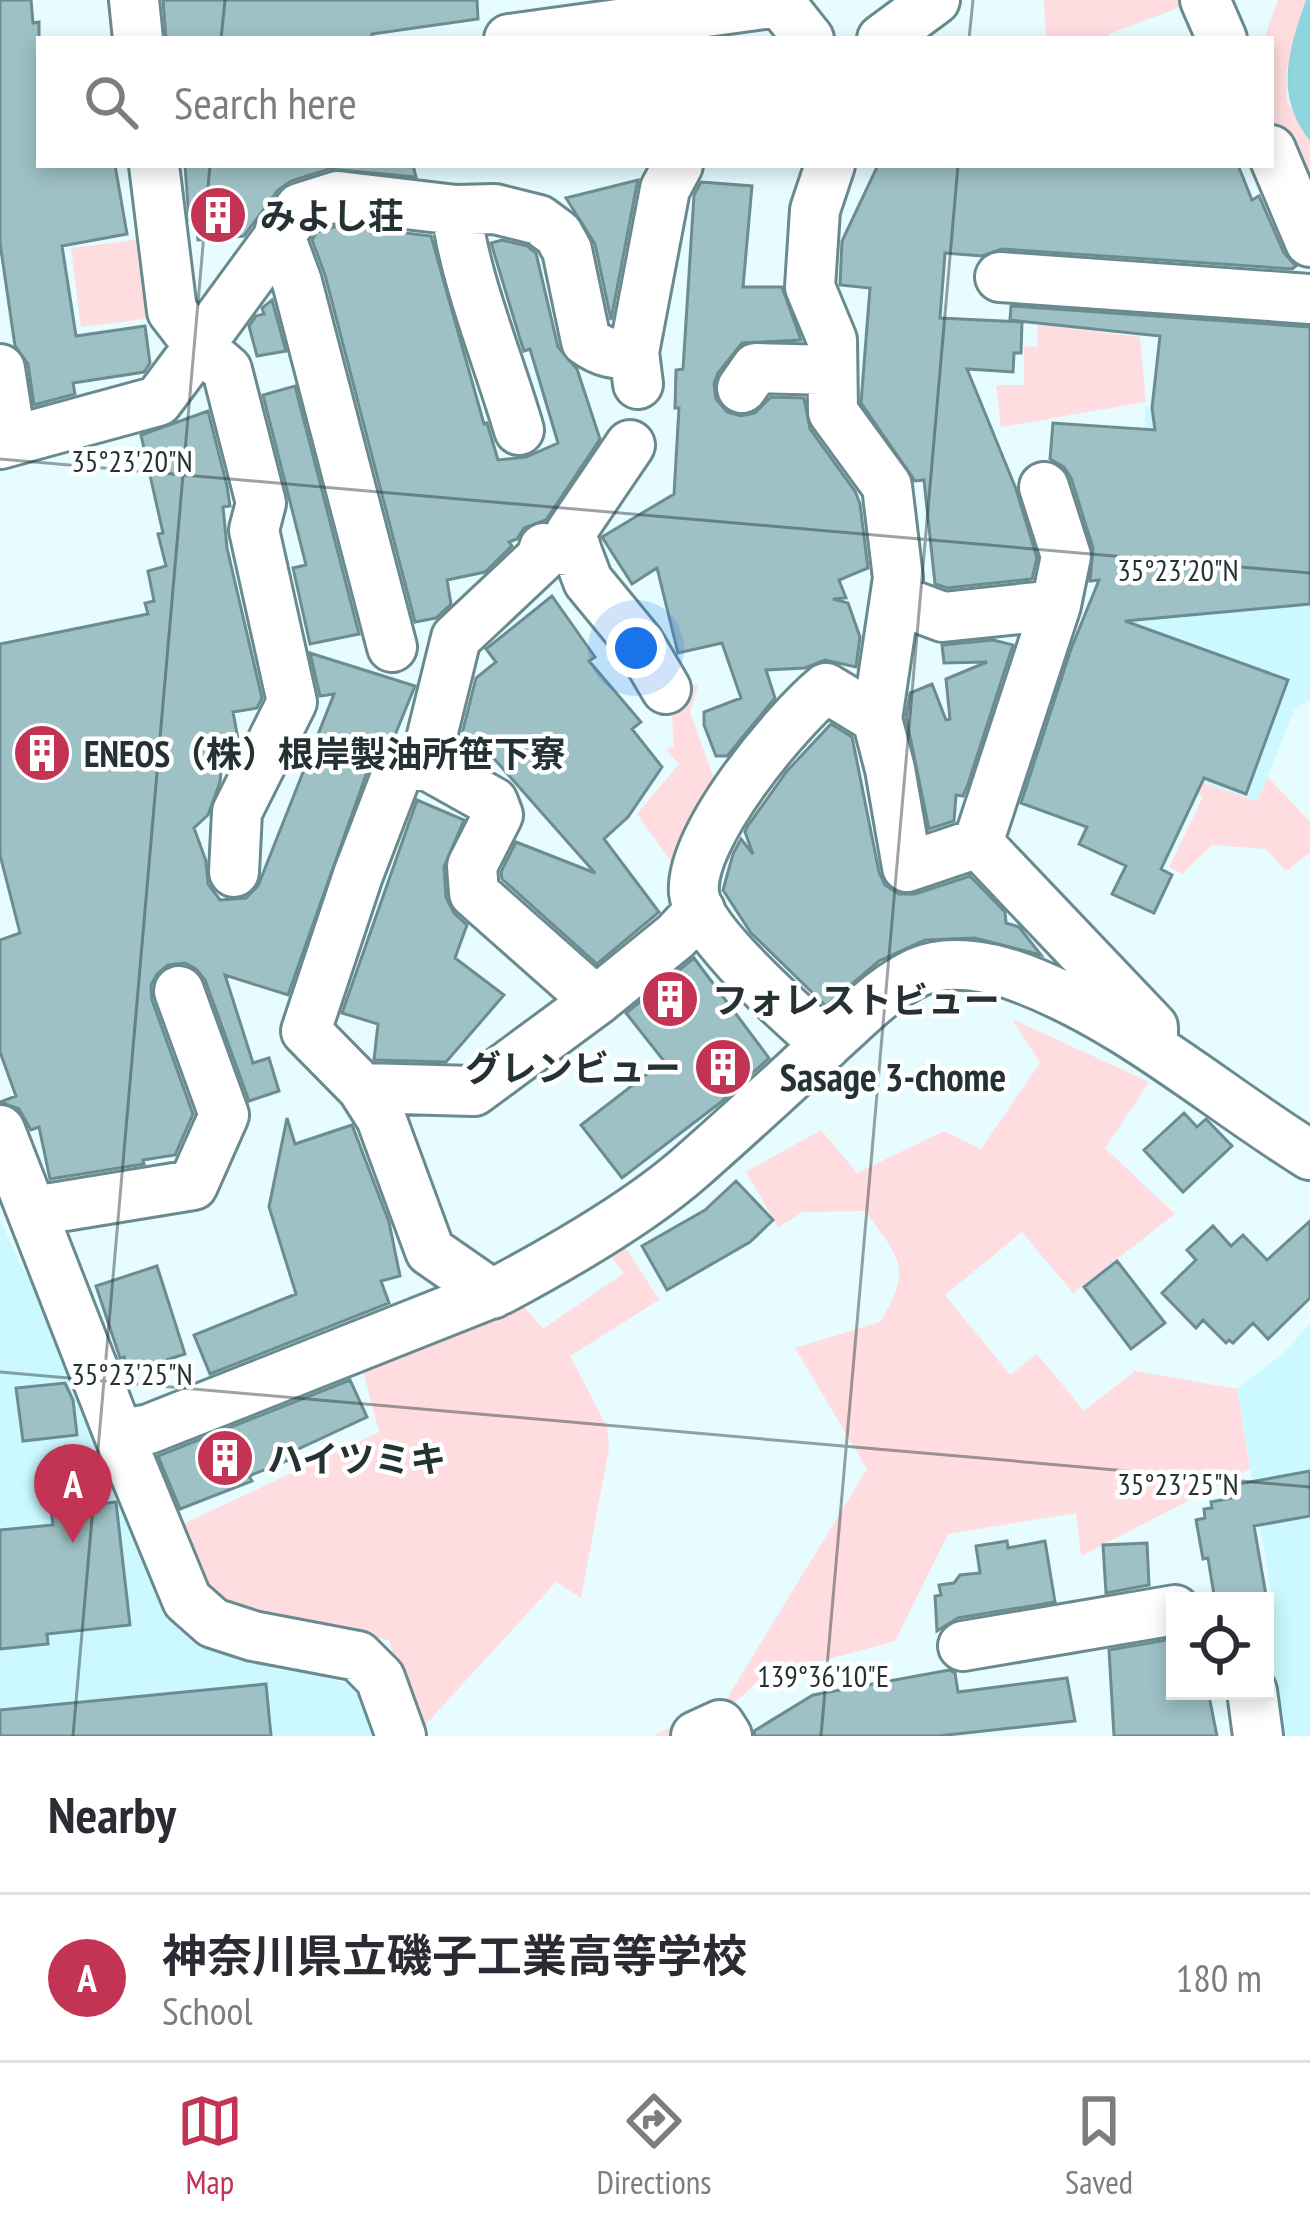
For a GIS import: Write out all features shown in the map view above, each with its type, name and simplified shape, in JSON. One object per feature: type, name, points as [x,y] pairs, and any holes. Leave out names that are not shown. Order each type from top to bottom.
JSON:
[{"type":"street","points":[[134,0],[138,36]]},
{"type":"street","points":[[887,36],[935,0]]},
{"type":"street","points":[[1205,0],[1221,36]]},
{"type":"street","points":[[530,36],[778,1],[807,36]]},
{"type":"street","points":[[1274,157],[1310,242]]},
{"type":"street","points":[[154,168],[172,310],[200,346],[227,370],[261,503],[254,530],[292,702],[237,812],[234,872]]},
{"type":"street","points":[[0,369],[5,442],[158,401],[279,233],[301,208],[338,196],[457,210],[495,208],[539,220],[558,235],[572,268],[586,341],[599,350],[623,355],[636,368],[665,189],[676,168]]},
{"type":"street","points":[[829,168],[815,210],[810,287],[832,340],[833,412],[887,486],[898,578],[877,719],[907,867],[978,844]]},
{"type":"street","points":[[457,210],[463,261],[518,430]]},
{"type":"street","points":[[279,233],[297,282],[392,647]]},
{"type":"street","points":[[1000,275],[1166,268],[1310,299]]},
{"type":"street","points":[[742,388],[756,368],[832,370]]},
{"type":"street","points":[[630,445],[571,532],[588,581],[639,643],[666,689]]},
{"type":"street","points":[[978,844],[1056,605],[1066,556],[1044,487]]},
{"type":"street","points":[[425,764],[456,638],[541,558],[544,548],[577,553]]},
{"type":"street","points":[[896,599],[943,617],[1056,605]]},
{"type":"street","points":[[362,1088],[474,1091],[676,936],[697,900],[708,842],[736,788],[776,744],[793,716],[826,688],[877,719]]},
{"type":"street","points":[[492,1294],[430,1251],[381,1118],[362,1088],[306,1031],[399,768],[425,764],[493,802],[498,815],[472,866],[474,893],[596,1001]]},
{"type":"street","points":[[978,844],[1153,1027],[1154,1047]]},
{"type":"street","points":[[697,900],[748,971],[826,1045]]},
{"type":"street","points":[[119,1435],[149,1429],[492,1294],[555,1260],[686,1172],[880,995],[919,972],[958,966],[1023,978],[1154,1047],[1246,1116],[1310,1155]]},
{"type":"street","points":[[34,1211],[193,1185],[224,1115],[179,991]]},
{"type":"street","points":[[0,1130],[187,1600],[213,1623],[253,1636],[358,1656],[380,1678],[401,1736]]},
{"type":"street","points":[[963,1646],[1166,1612]]},
{"type":"street","points":[[1253,1700],[1258,1736]]},
{"type":"street","points":[[696,1736],[720,1725],[727,1736]]},
{"type":"shaded area","points":[[1044,0],[1184,0],[1186,5],[1109,36],[1046,36]]},
{"type":"shaded area","points":[[1278,0],[1306,0],[1286,73],[1287,101],[1310,141],[1310,204],[1306,206],[1274,131],[1274,36],[1265,36]]},
{"type":"shaded area","points":[[1306,0],[1310,0],[1310,141],[1288,90],[1290,55]]},
{"type":"shaded area","points":[[142,239],[152,318],[81,327],[71,248]]},
{"type":"shaded area","points":[[1038,324],[1140,337],[1146,402],[1001,427],[996,385],[1024,385],[1024,346],[1037,347]]},
{"type":"shaded area","points":[[1145,407],[1310,426],[1310,699],[1294,710],[1258,801],[1095,745],[1145,573]]},
{"type":"shaded area","points":[[691,683],[698,686],[690,712],[718,790],[685,881],[637,814],[679,764],[666,750],[674,746],[671,702]]},
{"type":"shaded area","points":[[1268,777],[1310,822],[1310,853],[1286,871],[1266,849],[1212,845],[1182,874],[1169,867],[1203,797],[1196,793],[1198,781],[1257,801]]},
{"type":"shaded area","points":[[1012,1019],[1149,1082],[1105,1148],[1175,1214],[1073,1293],[1022,1232],[945,1295],[1010,1375],[1037,1354],[1084,1411],[1135,1371],[1237,1389],[1250,1469],[1081,1556],[1076,1513],[948,1534],[895,1641],[763,1677],[724,1712],[676,1736],[653,1736],[726,1700],[867,1469],[795,1348],[880,1322],[897,1288],[894,1252],[865,1211],[803,1212],[778,1227],[746,1172],[821,1130],[857,1173],[944,1131],[981,1149],[1040,1063]]},
{"type":"shaded area","points":[[0,1220],[120,1468],[172,1618],[194,1642],[248,1661],[312,1672],[351,1685],[370,1714],[376,1736],[0,1736]]},
{"type":"shaded area","points":[[617,1234],[659,1300],[570,1356],[607,1427],[609,1448],[581,1598],[556,1582],[416,1735],[389,1640],[214,1603],[183,1524],[379,1432],[362,1367],[518,1300],[543,1329],[624,1273],[601,1244]]},
{"type":"shaded area","points":[[1310,1324],[1310,1736],[1266,1736],[1276,1709],[1274,1592],[1237,1389],[1281,1355]]},
{"type":"building","points":[[0,0],[31,0],[33,23],[39,22],[36,168],[116,168],[127,234],[62,246],[76,336],[145,326],[150,363],[144,372],[73,383],[75,394],[34,405],[28,364],[15,346],[0,243]]},
{"type":"building","points":[[163,0],[477,0],[478,19],[372,36],[166,36]]},
{"type":"building","points":[[185,168],[414,168],[416,177],[329,169],[291,181],[278,190],[244,236],[198,240],[196,219],[189,220]]},
{"type":"building","points":[[877,168],[1239,168],[1252,200],[1259,196],[1284,253],[1296,266],[1002,249],[982,256],[945,253],[940,318],[1022,322],[1021,353],[1014,353],[1013,372],[967,369],[1016,489],[1037,558],[1032,579],[947,588],[935,584],[924,480],[915,481],[861,403],[870,288],[840,285],[842,241]]},
{"type":"building","points":[[638,180],[611,320],[595,244],[566,198]]},
{"type":"building","points":[[701,182],[752,186],[743,287],[782,287],[801,340],[742,343],[718,373],[716,399],[727,412],[741,416],[755,413],[771,397],[804,398],[810,429],[860,504],[868,568],[839,580],[846,598],[833,599],[848,603],[860,637],[856,667],[825,660],[805,668],[766,670],[775,698],[727,756],[716,756],[704,725],[704,712],[741,698],[722,643],[678,653],[657,568],[632,584],[602,537],[674,494],[679,408],[675,408],[676,370],[683,369],[694,195]]},
{"type":"building","points":[[341,225],[431,236],[498,460],[526,457],[558,443],[491,243],[502,240],[536,253],[558,347],[577,369],[600,439],[546,520],[524,528],[485,572],[447,580],[451,604],[436,618],[415,622],[312,240],[317,232]]},
{"type":"building","points":[[272,300],[286,351],[257,356],[249,326]]},
{"type":"building","points":[[1011,306],[1310,327],[1310,604],[1125,621],[1288,680],[1246,794],[1204,778],[1161,869],[1172,875],[1154,913],[1112,894],[1126,866],[1079,844],[1087,827],[1021,803],[1071,649],[1099,580],[1090,581],[1093,548],[1071,478],[1050,459],[1053,423],[1155,430],[1152,408],[1160,336],[1010,320]]},
{"type":"building","points":[[295,386],[359,634],[310,644],[293,568],[306,565],[263,395]]},
{"type":"building","points":[[208,411],[230,506],[223,507],[227,548],[262,698],[257,708],[233,712],[239,744],[223,750],[220,782],[208,815],[194,828],[206,861],[208,884],[220,900],[246,898],[258,886],[334,694],[320,696],[310,653],[415,686],[393,740],[372,758],[288,995],[225,975],[253,1063],[269,1058],[279,1091],[249,1101],[205,980],[185,963],[168,965],[151,985],[152,1000],[193,1114],[175,1155],[50,1179],[39,1127],[31,1130],[19,1109],[0,1102],[16,1096],[0,1052],[0,940],[20,933],[0,855],[0,644],[148,614],[145,603],[154,601],[148,571],[166,566],[141,435]]},
{"type":"building","points":[[552,596],[595,657],[589,661],[641,722],[632,729],[662,767],[628,817],[604,839],[659,912],[597,964],[502,879],[501,872],[516,842],[595,873],[489,753],[478,761],[458,750],[476,678],[496,662],[486,649]]},
{"type":"building","points":[[993,640],[1013,645],[968,784],[963,796],[956,795],[954,821],[929,829],[906,717],[910,693],[932,684],[946,720],[950,719],[946,679],[987,662],[944,663],[942,645]]},
{"type":"building","points":[[831,724],[852,737],[885,885],[899,894],[915,894],[970,876],[1005,912],[1006,923],[1019,927],[1041,955],[975,938],[925,940],[879,961],[826,1006],[751,933],[723,890],[733,854],[741,839],[753,854],[747,827],[787,771]]},
{"type":"building","points":[[417,800],[464,820],[444,867],[446,897],[467,925],[455,958],[504,995],[446,1062],[374,1060],[378,1024],[342,1013]]},
{"type":"building","points":[[694,958],[769,1058],[721,1102],[622,1178],[581,1125],[664,1061],[626,1013]]},
{"type":"building","points":[[1184,1113],[1197,1127],[1206,1119],[1232,1146],[1183,1192],[1144,1150]]},
{"type":"building","points":[[287,1118],[295,1144],[352,1125],[389,1222],[400,1276],[381,1281],[389,1303],[210,1374],[194,1335],[296,1294],[269,1207]]},
{"type":"building","points":[[736,1181],[773,1220],[750,1242],[667,1290],[642,1246],[705,1210]]},
{"type":"building","points":[[1310,1221],[1310,1298],[1268,1339],[1253,1323],[1233,1343],[1226,1343],[1203,1320],[1196,1328],[1162,1293],[1196,1260],[1187,1250],[1213,1226],[1231,1246],[1243,1235],[1267,1260]]},
{"type":"building","points":[[1117,1261],[1165,1323],[1131,1349],[1084,1287]]},
{"type":"building","points":[[157,1266],[185,1354],[129,1372],[96,1286]]},
{"type":"building","points":[[350,1380],[367,1417],[292,1452],[294,1458],[249,1476],[252,1481],[180,1509],[158,1456]]},
{"type":"building","points":[[65,1383],[73,1400],[77,1435],[23,1441],[16,1388]]},
{"type":"building","points":[[1310,1471],[1310,1516],[1254,1526],[1265,1592],[1214,1592],[1208,1558],[1203,1559],[1196,1520],[1205,1518],[1204,1509],[1212,1508],[1211,1502],[1236,1497],[1234,1485]]},
{"type":"building","points":[[116,1502],[130,1625],[47,1634],[48,1644],[0,1649],[0,1530],[53,1525],[51,1510]]},
{"type":"building","points":[[1007,1541],[1008,1548],[1045,1541],[1055,1602],[958,1618],[937,1631],[939,1585],[954,1583],[960,1575],[980,1573],[976,1546]]},
{"type":"building","points":[[1147,1543],[1149,1585],[1106,1593],[1103,1545]]},
{"type":"building","points":[[1166,1640],[1166,1700],[1210,1700],[1217,1736],[1114,1736],[1109,1650]]},
{"type":"building","points":[[949,1670],[955,1673],[958,1692],[1067,1678],[1075,1721],[938,1736],[755,1736],[754,1731],[813,1695]]},
{"type":"building","points":[[266,1684],[271,1736],[0,1736],[0,1710]]},
{"type":"place","name":"みよし荘","points":[[218,215]]},
{"type":"place","name":"ENEOS（株）根岸製油所笹下寮","points":[[42,753]]},
{"type":"place","name":"フォレストビュー","points":[[670,999]]},
{"type":"place","name":"グレンビュー","points":[[723,1067]]},
{"type":"place","name":"ハイツミキ","points":[[225,1458]]},
{"type":"place","name":"神奈川県立磯子工業高等学校","points":[[73,1543]]},
{"type":"district","name":"Sasage 3-chome","points":[[893,1076]]}]
